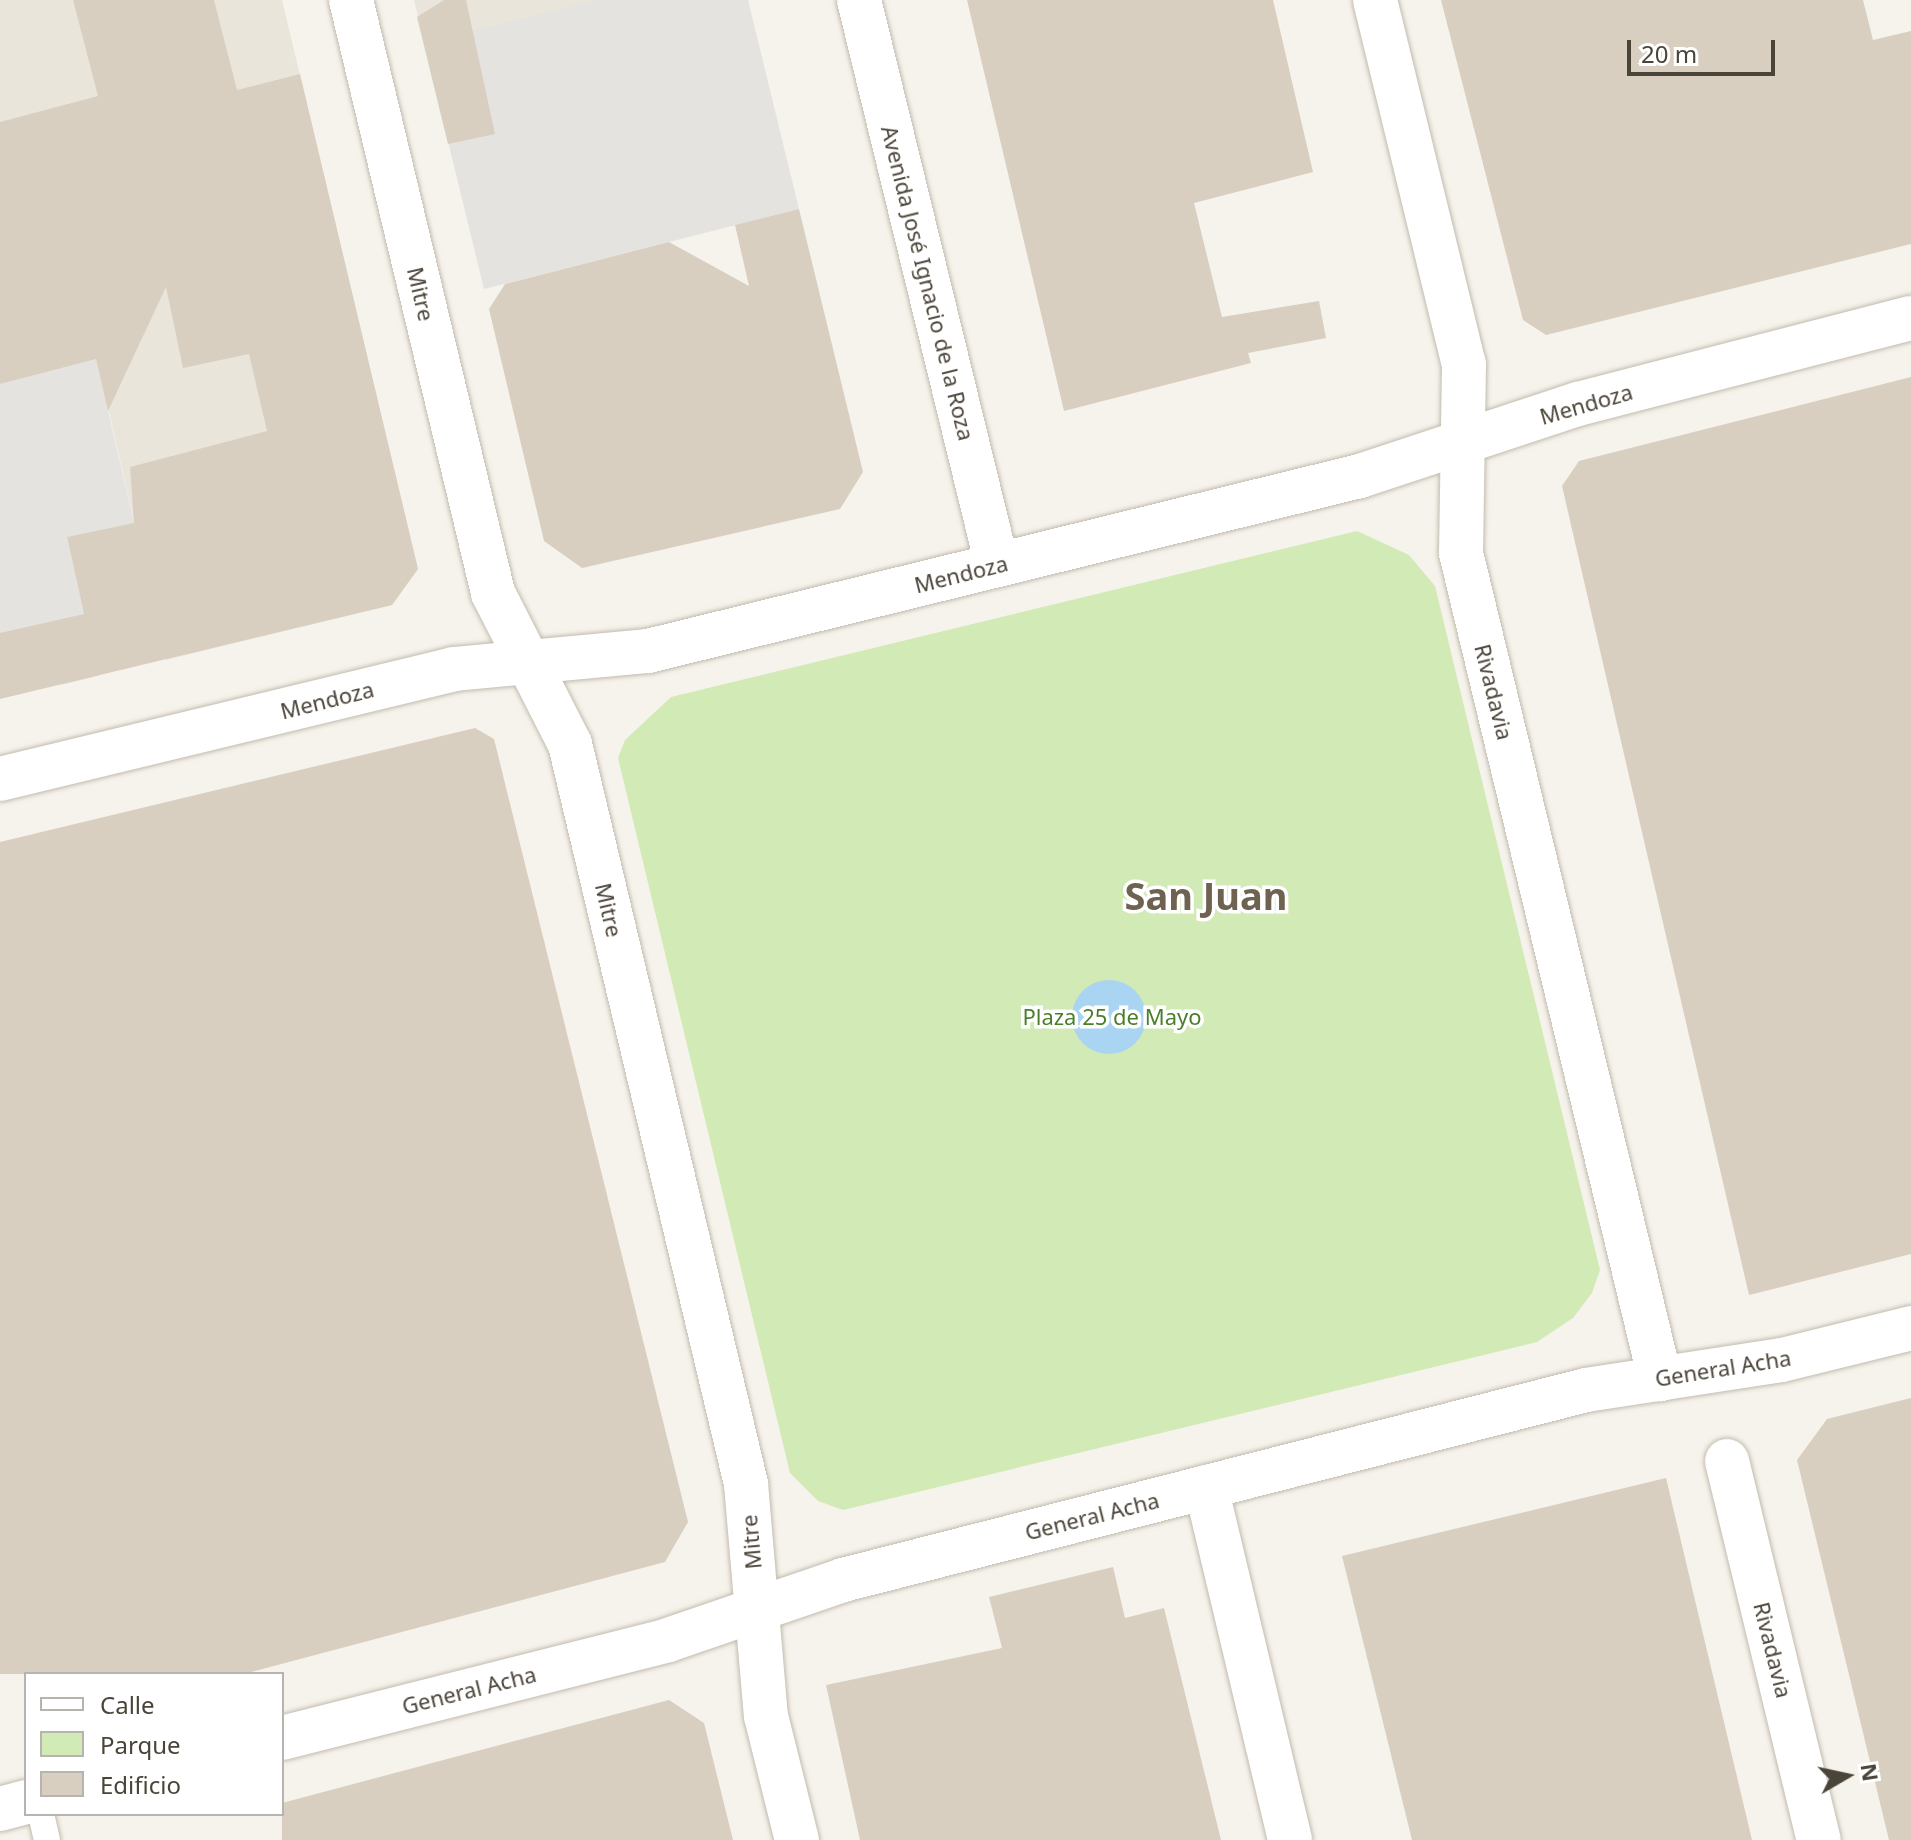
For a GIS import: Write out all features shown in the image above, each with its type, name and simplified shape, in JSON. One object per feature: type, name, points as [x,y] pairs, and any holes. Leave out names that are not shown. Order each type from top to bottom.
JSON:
[{"type":"street","name":"Mitre","points":[[351,0],[493,593],[570,744],[746,1484],[766,1716],[797,1840]]},
{"type":"street","name":"Avenida José Ignacio de la Roza","points":[[859,0],[997,565]]},
{"type":"street","name":"Rivadavia","points":[[1375,0],[1464,364],[1461,553],[1660,1379]]},
{"type":"street","name":"Mendoza","points":[[0,779],[453,669],[648,651],[1360,476],[1578,404],[1911,318]]},
{"type":"street","name":"General Acha","points":[[284,1737],[668,1640],[843,1580],[1586,1390],[1782,1360],[1911,1328]]},
{"type":"street","name":"Rivadavia","points":[[1727,1461],[1819,1840]]},
{"type":"street","points":[[1206,1487],[1290,1840]]},
{"type":"street","points":[[0,1809],[24,1803]]},
{"type":"lane","points":[[41,1816],[47,1840]]},
{"type":"shaded area","points":[[0,0],[282,0],[418,569],[392,605],[166,660],[97,360],[0,384]]},
{"type":"shaded area","points":[[414,0],[593,0],[594,2],[424,43]]},
{"type":"shaded area","points":[[593,0],[748,0],[799,209],[484,289],[424,43]]},
{"type":"shaded area","points":[[96,359],[136,531],[67,537],[98,676],[61,685],[50,631],[0,633],[0,384]]},
{"type":"green space","name":"Plaza 25 de Mayo","points":[[1357,531],[1409,555],[1435,586],[1600,1270],[1592,1293],[1573,1318],[1537,1342],[843,1510],[818,1501],[790,1473],[618,758],[625,740],[671,697]]},
{"type":"water","points":[[1109,980],[1123,983],[1135,991],[1143,1003],[1146,1017],[1143,1031],[1135,1043],[1123,1051],[1109,1054],[1095,1051],[1083,1043],[1075,1031],[1072,1017],[1075,1003],[1083,991],[1095,983]]},
{"type":"building","points":[[73,0],[214,0],[237,90],[300,74],[418,569],[392,605],[0,699],[0,633],[84,614],[67,537],[134,523],[130,467],[267,431],[249,354],[183,368],[166,287],[108,411],[96,359],[0,384],[0,122],[98,96]]},
{"type":"building","points":[[444,0],[466,0],[495,134],[448,144],[417,17]]},
{"type":"building","points":[[967,0],[1273,0],[1313,172],[1194,203],[1222,317],[1319,301],[1326,338],[1248,353],[1251,363],[1064,411]]},
{"type":"building","points":[[1441,0],[1863,0],[1873,40],[1911,31],[1911,244],[1546,335],[1523,320]]},
{"type":"building","points":[[799,209],[863,472],[840,509],[582,568],[544,541],[489,309],[505,284],[669,242],[749,286],[735,225]]},
{"type":"building","points":[[1911,377],[1911,1254],[1749,1295],[1562,486],[1579,461]]},
{"type":"building","points":[[475,728],[494,739],[688,1522],[665,1562],[252,1672],[0,1674],[0,842]]},
{"type":"building","points":[[1911,1398],[1911,1840],[1889,1840],[1797,1460],[1827,1419]]},
{"type":"building","points":[[1666,1478],[1752,1840],[1412,1840],[1342,1556]]},
{"type":"building","points":[[1113,1567],[1125,1618],[1164,1608],[1221,1840],[860,1840],[826,1685],[1002,1648],[989,1597]]},
{"type":"building","points":[[669,1700],[704,1723],[733,1840],[282,1840],[284,1802]]},
{"type":"district","name":"San Juan","points":[[1206,896]]}]
